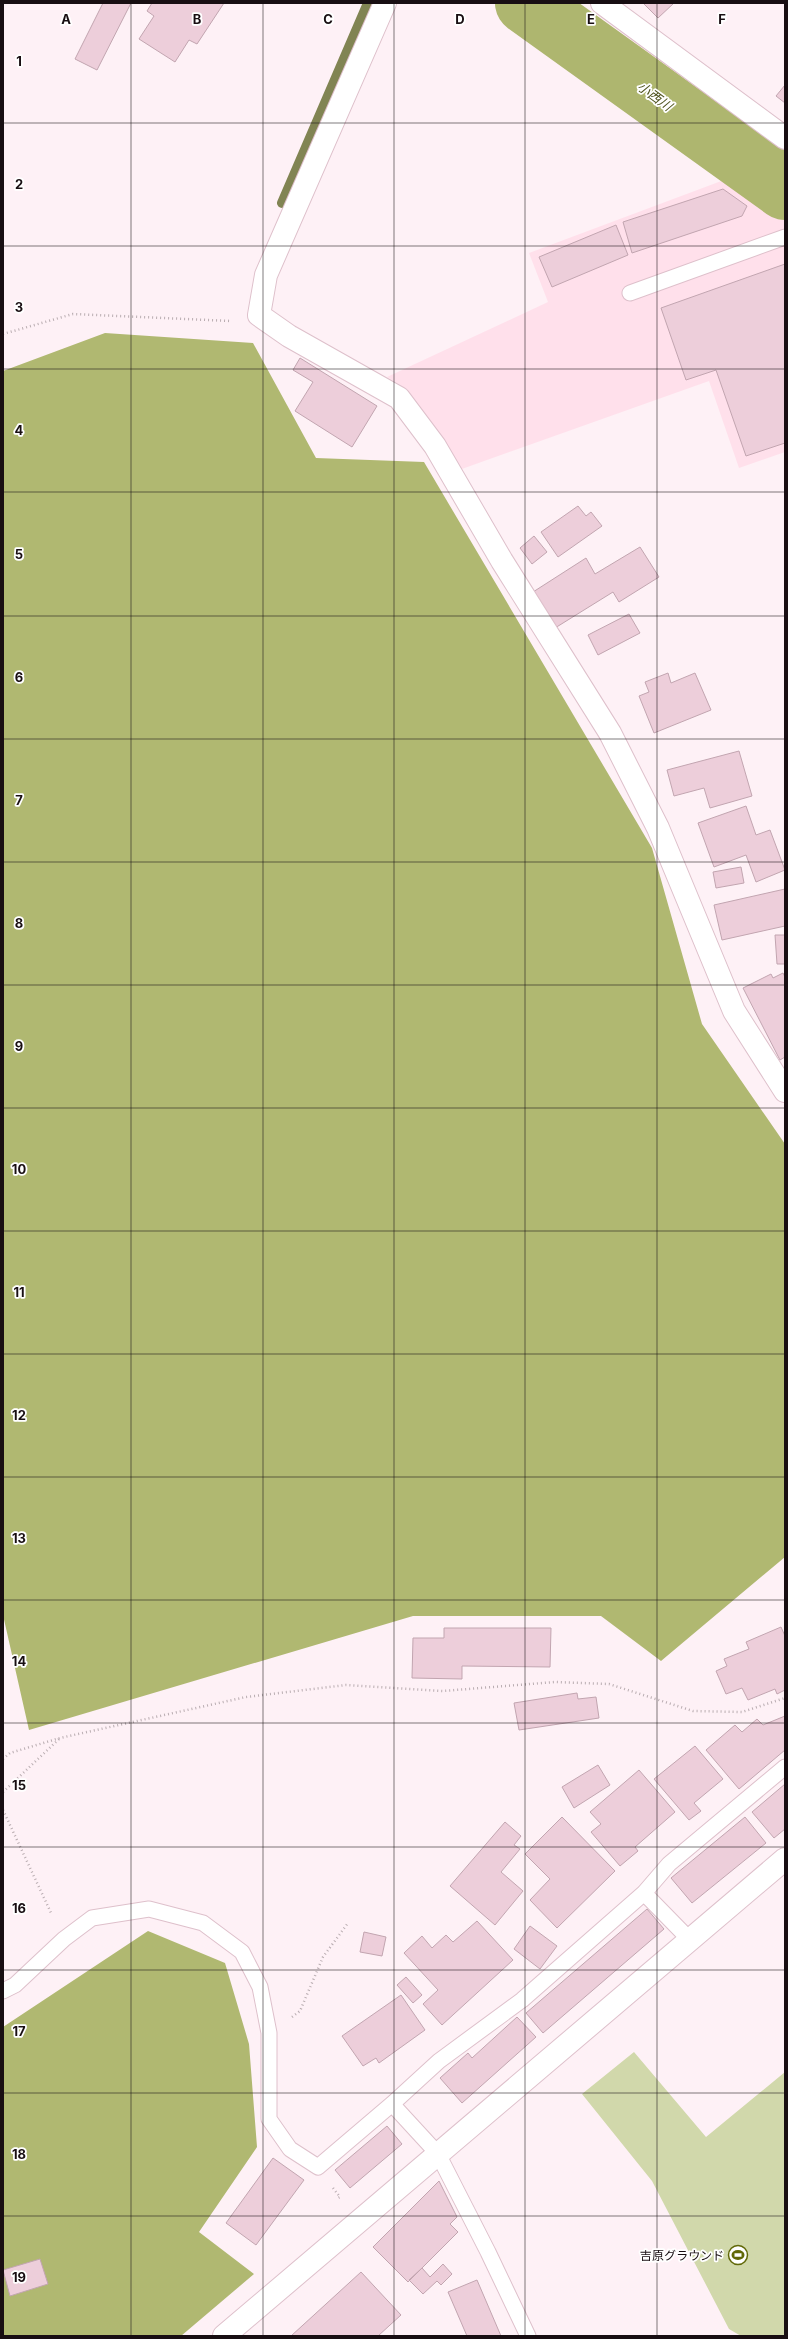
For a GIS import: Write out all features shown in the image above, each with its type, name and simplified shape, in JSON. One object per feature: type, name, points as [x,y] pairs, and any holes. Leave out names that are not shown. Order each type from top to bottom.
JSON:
[{"type":"street","points":[[385,3],[266,275],[259,314],[289,336],[399,398],[435,446],[502,561],[610,733],[658,828],[734,1011],[785,1091]]},
{"type":"street","points":[[602,3],[785,138]]},
{"type":"street","points":[[224,2336],[785,1859]]},
{"type":"lane","points":[[630,293],[785,238]]},
{"type":"lane","points":[[3,1991],[15,1985],[64,1939],[92,1918],[149,1909],[203,1923],[242,1952],[260,1987],[269,2033],[269,2119],[290,2148],[318,2166],[392,2104],[439,2061],[522,2000],[644,1893],[669,1864],[785,1766]]},
{"type":"lane","points":[[644,1893],[690,1940]]},
{"type":"lane","points":[[392,2104],[438,2154],[488,2252],[528,2336]]},
{"type":"path","points":[[3,334],[73,314],[200,321],[239,321],[259,314]]},
{"type":"path","points":[[3,1759],[10,1753],[60,1738],[246,1697],[346,1684],[443,1692],[555,1682],[609,1684],[693,1711],[742,1712],[785,1698]]},
{"type":"path","points":[[3,1792],[60,1738]]},
{"type":"path","points":[[3,1810],[64,1939]]},
{"type":"path","points":[[269,2033],[300,2011],[323,1957],[348,1922]]},
{"type":"path","points":[[318,2166],[340,2197],[334,2202]]},
{"type":"shaded area","points":[[740,174],[785,207],[785,452],[739,468],[709,381],[459,470],[444,440],[407,389],[387,377],[548,302],[529,253]]},
{"type":"green space","points":[[105,333],[253,343],[316,458],[424,462],[652,848],[702,1024],[785,1144],[785,1557],[661,1661],[601,1616],[413,1616],[29,1730],[3,1615],[3,371]]},
{"type":"green space","points":[[148,1931],[225,1963],[249,2044],[257,2147],[199,2232],[254,2274],[181,2336],[3,2336],[3,2027]]},
{"type":"green space","name":"吉原グラウンド","points":[[634,2052],[706,2137],[785,2072],[785,2336],[741,2336],[729,2329],[652,2181],[582,2094]]},
{"type":"building","points":[[103,3],[131,3],[97,70],[75,59]]},
{"type":"building","points":[[152,3],[224,3],[197,44],[189,40],[175,62],[139,39],[154,16],[147,11]]},
{"type":"building","points":[[643,3],[674,3],[658,18]]},
{"type":"building","points":[[785,85],[785,103],[776,96]]},
{"type":"building","points":[[723,189],[747,206],[742,216],[632,253],[623,222]]},
{"type":"building","points":[[616,225],[628,255],[552,287],[539,257]]},
{"type":"building","points":[[785,264],[785,443],[746,456],[716,370],[686,380],[661,308]]},
{"type":"building","points":[[300,358],[377,406],[352,447],[295,411],[313,382],[293,370]]},
{"type":"building","points":[[578,506],[586,516],[591,512],[602,526],[558,557],[541,532]]},
{"type":"building","points":[[534,536],[547,552],[532,564],[520,548]]},
{"type":"building","points":[[640,547],[659,577],[619,602],[613,592],[555,628],[533,592],[586,558],[595,574]]},
{"type":"building","points":[[629,614],[640,633],[598,655],[588,635]]},
{"type":"building","points":[[668,673],[671,683],[695,673],[711,710],[654,733],[639,696],[649,692],[645,682]]},
{"type":"building","points":[[739,751],[752,796],[710,808],[704,788],[674,796],[667,770]]},
{"type":"building","points":[[746,806],[756,835],[770,830],[785,870],[756,882],[746,855],[714,867],[698,823]]},
{"type":"building","points":[[741,867],[744,883],[716,888],[713,872]]},
{"type":"building","points":[[785,889],[785,926],[722,940],[714,905]]},
{"type":"building","points":[[775,935],[785,935],[785,964],[777,964]]},
{"type":"building","points":[[783,973],[785,977],[785,1057],[780,1060],[743,988],[771,974],[773,978]]},
{"type":"building","points":[[781,1627],[785,1636],[785,1690],[777,1694],[775,1689],[748,1700],[742,1688],[726,1694],[716,1671],[727,1666],[724,1659],[749,1649],[746,1642]]},
{"type":"building","points":[[444,1628],[551,1628],[550,1667],[462,1666],[462,1679],[412,1678],[413,1638],[444,1638]]},
{"type":"building","points":[[577,1693],[578,1699],[596,1697],[599,1718],[519,1730],[514,1703]]},
{"type":"building","points":[[785,1716],[785,1750],[739,1789],[706,1750],[735,1725],[742,1732],[757,1719],[763,1725]]},
{"type":"building","points":[[695,1746],[723,1779],[694,1803],[701,1811],[689,1820],[654,1779]]},
{"type":"building","points":[[598,1765],[610,1785],[574,1808],[562,1787]]},
{"type":"building","points":[[639,1770],[675,1812],[635,1847],[638,1851],[620,1866],[591,1832],[601,1824],[590,1812]]},
{"type":"building","points":[[785,1784],[785,1829],[774,1838],[752,1812]]},
{"type":"building","points":[[562,1817],[615,1871],[557,1928],[530,1900],[550,1879],[525,1854]]},
{"type":"building","points":[[745,1817],[766,1843],[692,1903],[671,1878]]},
{"type":"building","points":[[505,1822],[521,1836],[514,1845],[520,1849],[501,1872],[523,1891],[495,1925],[450,1886]]},
{"type":"building","points":[[647,1909],[664,1929],[543,2033],[526,2013]]},
{"type":"building","points":[[477,1921],[513,1960],[442,2025],[423,2004],[438,1990],[404,1953],[422,1936],[432,1948],[446,1935],[453,1942]]},
{"type":"building","points":[[530,1926],[557,1946],[540,1969],[514,1949]]},
{"type":"building","points":[[364,1932],[386,1937],[382,1956],[360,1952]]},
{"type":"building","points":[[406,1977],[422,1995],[413,2003],[397,1985]]},
{"type":"building","points":[[401,1995],[425,2030],[379,2063],[376,2058],[363,2066],[342,2036]]},
{"type":"building","points":[[517,2017],[536,2037],[462,2103],[440,2078],[468,2053],[472,2058]]},
{"type":"building","points":[[387,2126],[402,2144],[350,2188],[335,2170]]},
{"type":"building","points":[[273,2158],[304,2180],[256,2245],[226,2223]]},
{"type":"building","points":[[439,2181],[457,2217],[450,2224],[458,2232],[408,2282],[373,2247]]},
{"type":"building","points":[[40,2259],[48,2284],[10,2296],[3,2270]]},
{"type":"building","points":[[443,2264],[452,2274],[441,2285],[437,2281],[423,2294],[409,2280],[422,2268],[430,2277]]},
{"type":"building","points":[[361,2272],[401,2315],[378,2336],[291,2336]]},
{"type":"building","points":[[477,2280],[501,2336],[467,2336],[448,2292]]},
{"type":"waterway","points":[[282,203],[368,3]]},
{"type":"waterway","name":"小西川","points":[[526,3],[785,189]]},
{"type":"place","name":"吉原グラウンド","points":[[738,2255]]}]
